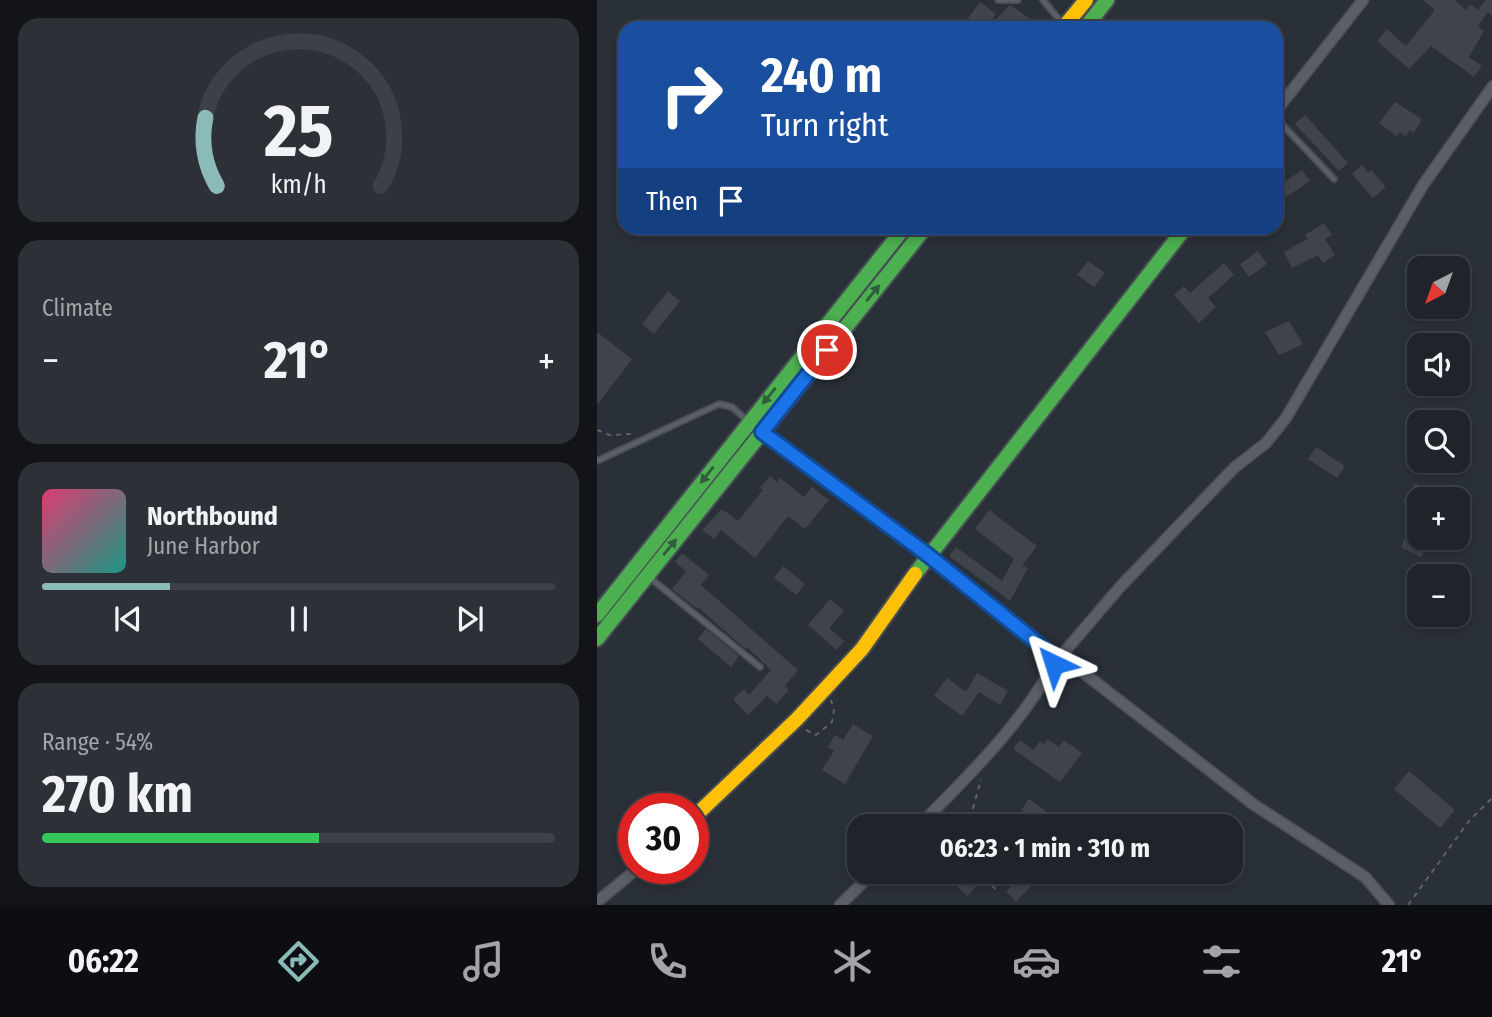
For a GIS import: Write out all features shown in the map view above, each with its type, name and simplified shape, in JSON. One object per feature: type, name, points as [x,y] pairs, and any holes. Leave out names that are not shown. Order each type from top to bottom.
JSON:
[{"type":"street","points":[[1070,21],[1086,0]]},
{"type":"street","points":[[1090,21],[1107,0]]},
{"type":"street","points":[[1283,102],[1363,0]]},
{"type":"street","points":[[931,814],[987,757],[1029,703],[1054,664],[1063,657],[1120,587],[1234,468],[1266,443],[1286,418],[1345,323],[1423,185],[1492,86]]},
{"type":"street","points":[[597,615],[898,235]]},
{"type":"street","points":[[597,639],[919,235]]},
{"type":"street","points":[[709,803],[797,719],[862,649],[928,555],[1179,235]]},
{"type":"street","points":[[749,421],[928,555],[1046,650],[1054,664]]},
{"type":"street","points":[[1063,657],[1253,804],[1365,877],[1389,905]]},
{"type":"street","points":[[597,902],[619,884]]},
{"type":"street","points":[[840,905],[862,884]]},
{"type":"lane","points":[[998,0],[1018,0]]},
{"type":"lane","points":[[1043,0],[1060,21]]},
{"type":"lane","points":[[1283,125],[1334,178]]},
{"type":"lane","points":[[597,461],[719,404],[732,407],[749,421]]},
{"type":"lane","points":[[647,576],[760,667]]},
{"type":"path","points":[[597,430],[610,435],[656,433]]},
{"type":"path","points":[[797,719],[802,727],[816,735],[831,722],[834,711],[825,688]]},
{"type":"path","points":[[971,814],[987,757]]},
{"type":"path","points":[[1408,905],[1469,821],[1492,797]]},
{"type":"path","points":[[990,884],[998,891]]},
{"type":"building","points":[[1423,0],[1455,0],[1466,10],[1470,4],[1478,10],[1486,0],[1492,0],[1492,16],[1488,12],[1478,26],[1484,31],[1469,57],[1482,66],[1474,77],[1431,46],[1409,69],[1377,41],[1387,29],[1406,46],[1435,10]]},
{"type":"building","points":[[980,2],[996,14],[991,21],[966,21]]},
{"type":"building","points":[[1010,5],[1034,21],[994,21]]},
{"type":"building","points":[[1395,102],[1420,118],[1421,122],[1413,133],[1410,130],[1406,136],[1400,132],[1397,136],[1379,123]]},
{"type":"building","points":[[1305,115],[1348,163],[1339,171],[1295,124]]},
{"type":"building","points":[[1362,165],[1368,173],[1371,170],[1386,187],[1373,198],[1352,174]]},
{"type":"building","points":[[1302,170],[1310,181],[1286,197],[1283,183]]},
{"type":"building","points":[[1324,223],[1332,235],[1325,239],[1335,255],[1323,263],[1318,255],[1292,268],[1284,252],[1308,239],[1305,235]]},
{"type":"building","points":[[1258,251],[1267,264],[1249,277],[1240,264]]},
{"type":"building","points":[[1088,261],[1105,273],[1094,287],[1077,275]]},
{"type":"building","points":[[1224,263],[1234,275],[1208,298],[1216,307],[1199,323],[1174,295],[1184,286],[1190,293]]},
{"type":"building","points":[[668,291],[680,301],[654,334],[642,324]]},
{"type":"building","points":[[1289,321],[1303,344],[1279,355],[1265,332]]},
{"type":"building","points":[[597,332],[632,359],[597,405]]},
{"type":"building","points":[[1316,447],[1345,466],[1337,478],[1308,459]]},
{"type":"building","points":[[770,476],[777,482],[780,478],[804,497],[812,487],[829,500],[805,529],[788,516],[755,558],[721,530],[714,539],[702,530],[722,509],[738,521],[763,490],[760,488]]},
{"type":"building","points":[[989,510],[1037,546],[1022,566],[1028,568],[1010,601],[949,556],[956,547],[1002,581],[1014,559],[975,529]]},
{"type":"building","points":[[1407,533],[1407,550],[1401,547]]},
{"type":"building","points":[[1407,550],[1424,550],[1421,557]]},
{"type":"building","points":[[682,553],[709,575],[701,585],[798,670],[785,686],[789,690],[776,704],[767,696],[748,715],[733,699],[744,689],[749,695],[771,670],[747,647],[745,649],[698,607],[697,609],[672,589],[686,571],[675,562]]},
{"type":"building","points":[[783,566],[805,584],[796,595],[774,578]]},
{"type":"building","points":[[830,599],[844,611],[829,628],[844,641],[837,650],[808,625]]},
{"type":"building","points":[[706,629],[739,656],[731,667],[698,639]]},
{"type":"building","points":[[977,673],[1008,691],[1000,705],[979,692],[962,716],[934,696],[947,678],[966,692]]},
{"type":"building","points":[[853,724],[873,736],[845,784],[822,770],[834,751],[828,747],[835,735],[843,740]]},
{"type":"building","points":[[1047,739],[1059,747],[1064,740],[1082,753],[1060,782],[1013,749],[1020,740],[1033,750],[1040,741],[1044,744]]},
{"type":"building","points":[[1409,771],[1455,810],[1440,828],[1394,789]]},
{"type":"building","points":[[1029,799],[1046,811],[1044,814],[1027,814],[1021,810]]},
{"type":"building","points":[[954,884],[979,884],[967,896]]},
{"type":"building","points":[[1013,884],[1034,884],[1016,901],[1006,891]]},
{"type":"traffic: fast","points":[[1090,21],[1107,0]]},
{"type":"traffic: fast","points":[[597,615],[898,235]]},
{"type":"traffic: fast","points":[[597,639],[919,235]]},
{"type":"traffic: fast","points":[[915,574],[1180,235]]},
{"type":"traffic: slow","points":[[1069,21],[1086,0]]},
{"type":"traffic: slow","points":[[709,803],[797,719],[862,649],[915,574]]},
{"type":"route","points":[[827,350],[762,432],[928,555],[1046,650],[1054,664]]}]
